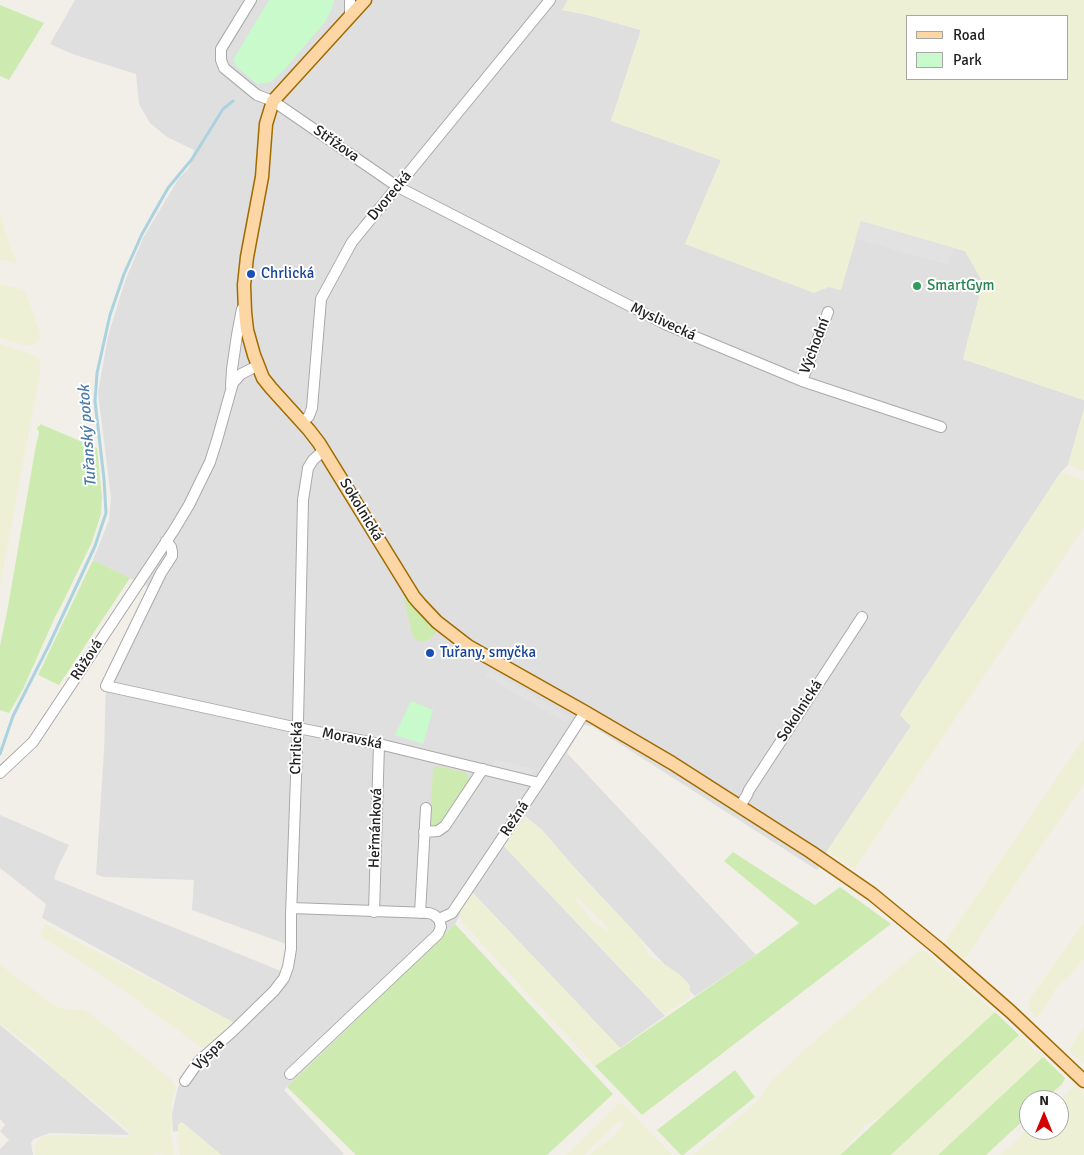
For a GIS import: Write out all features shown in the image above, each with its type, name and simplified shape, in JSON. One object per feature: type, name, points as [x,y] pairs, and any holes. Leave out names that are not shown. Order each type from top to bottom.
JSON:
[{"type":"main road","points":[[273,101],[365,0]]},
{"type":"main road","name":"Sokolnická","points":[[273,101],[266,124],[262,177],[244,285],[247,330],[257,366],[263,378],[324,450],[420,604],[446,629],[468,646],[585,712],[740,806],[872,894],[996,999],[1084,1080]]},
{"type":"street","name":"Střížova","points":[[251,0],[221,49],[221,60],[224,68],[257,95],[273,101],[398,186]]},
{"type":"street","points":[[350,0],[350,15]]},
{"type":"street","name":"Dvorecká","points":[[302,423],[310,414],[312,408],[321,299],[352,242],[550,0]]},
{"type":"street","name":"Myslivecká","points":[[398,186],[667,325],[802,381],[941,427]]},
{"type":"street","name":"Růžová","points":[[1,772],[33,742],[190,505],[218,440],[231,387],[238,329],[244,303]]},
{"type":"street","name":"Východní","points":[[802,381],[828,312]]},
{"type":"street","points":[[231,387],[241,374],[257,366]]},
{"type":"street","name":"Chrlická","points":[[233,1031],[274,992],[284,978],[290,958],[303,500],[308,468],[313,460],[324,450]]},
{"type":"street","name":"Růžová","points":[[106,686],[161,573],[172,556],[171,547],[166,541]]},
{"type":"street","name":"Sokolnická","points":[[740,806],[862,617]]},
{"type":"street","name":"Moravská","points":[[106,686],[379,744],[539,783]]},
{"type":"street","name":"Režná","points":[[439,919],[452,913],[585,712]]},
{"type":"street","name":"Heřmánková","points":[[374,912],[379,744]]},
{"type":"street","points":[[424,832],[438,831],[445,826],[483,769]]},
{"type":"street","points":[[420,913],[426,808]]},
{"type":"street","points":[[290,1074],[438,934],[441,927],[439,919],[434,915],[420,913],[292,908]]},
{"type":"street","name":"Výspa","points":[[185,1081],[200,1061],[233,1031]]},
{"type":"shaded area","points":[[75,0],[568,0],[563,10],[641,30],[611,121],[721,160],[685,244],[840,290],[861,221],[965,251],[983,282],[963,359],[1084,400],[1084,409],[1068,465],[1061,472],[900,715],[911,726],[827,851],[817,870],[592,726],[584,725],[567,753],[756,955],[695,996],[690,991],[690,986],[680,975],[664,964],[542,830],[525,816],[504,846],[665,1016],[620,1048],[471,891],[455,924],[284,1090],[344,1154],[342,1155],[221,1155],[183,1123],[178,1125],[178,1131],[173,1132],[172,1114],[178,1087],[200,1051],[234,1023],[42,918],[46,904],[0,868],[0,815],[69,845],[54,879],[281,971],[286,944],[192,910],[194,880],[103,877],[96,874],[106,686],[150,588],[93,560],[109,520],[111,498],[98,393],[108,336],[125,281],[143,238],[179,178],[189,168],[194,150],[167,137],[150,123],[139,104],[136,74],[75,55],[50,44]]},
{"type":"shaded area","points":[[861,221],[954,248],[949,265],[855,239]]},
{"type":"shaded area","points":[[489,670],[570,717],[566,723],[485,676]]},
{"type":"shaded area","points":[[494,759],[534,769],[532,775],[493,766]]},
{"type":"shaded area","points":[[0,1025],[130,1135],[49,1133],[34,1139],[31,1143],[33,1155],[0,1155],[0,1149],[9,1140],[0,1131],[5,1125],[0,1119]]},
{"type":"green space","points":[[269,0],[334,0],[325,22],[285,69],[271,82],[257,84],[237,67],[233,60]]},
{"type":"green space","points":[[568,0],[1084,0],[1084,400],[963,359],[983,282],[965,251],[861,221],[841,290],[829,287],[814,293],[685,244],[721,160],[611,121],[641,30],[588,15],[562,10]]},
{"type":"green space","points":[[0,5],[44,23],[9,80],[0,76]]},
{"type":"green space","points":[[0,212],[8,240],[17,263],[0,259]]},
{"type":"green space","points":[[0,284],[25,290],[41,336],[38,342],[30,346],[0,338]]},
{"type":"green space","points":[[0,344],[34,355],[39,359],[40,372],[0,587]]},
{"type":"green space","points":[[1084,409],[1084,471],[1068,465]]},
{"type":"green space","points":[[40,424],[97,448],[102,497],[101,514],[92,542],[55,617],[23,689],[9,713],[0,710],[0,646],[38,438],[39,431],[37,430]]},
{"type":"green space","points":[[1061,472],[1084,480],[1084,527],[854,870],[827,851],[911,726],[900,715]]},
{"type":"green space","points":[[93,560],[130,578],[59,685],[38,675]]},
{"type":"green space","points":[[404,593],[413,607],[435,629],[436,632],[429,640],[420,641],[412,635]]},
{"type":"green space","points":[[411,701],[433,710],[423,744],[395,735]]},
{"type":"green space","points":[[1084,738],[1084,783],[965,959],[945,942]]},
{"type":"green space","points":[[436,766],[465,772],[471,780],[439,826],[433,826],[430,824],[430,819],[433,770]]},
{"type":"green space","points":[[525,817],[542,830],[589,885],[642,940],[648,956],[664,964],[687,982],[690,986],[690,997],[664,1014],[504,846]],"holes":[[[578,898],[606,925],[609,931],[594,922],[576,900]]]},
{"type":"green space","points":[[733,852],[815,905],[840,887],[891,924],[642,1115],[595,1066],[756,955],[799,923],[724,861]]},
{"type":"green space","points":[[471,891],[620,1048],[595,1066],[463,923],[460,915],[464,902]]},
{"type":"green space","points":[[1084,922],[1084,959],[1056,988],[1037,1018],[1028,1009],[1031,997]]},
{"type":"green space","points":[[45,924],[233,1022],[204,1049],[103,976],[41,937]]},
{"type":"green space","points":[[455,924],[613,1094],[547,1155],[356,1155],[287,1087]]},
{"type":"green space","points":[[921,949],[995,1012],[885,1114],[863,1126],[840,1155],[693,1155],[756,1103],[773,1079]]},
{"type":"green space","points":[[0,964],[58,1008],[83,1010],[90,1013],[173,1081],[176,1088],[172,1102],[171,1135],[174,1155],[35,1155],[37,1140],[45,1136],[128,1137],[131,1134],[112,1116],[61,1076],[37,1052],[0,1023]]},
{"type":"green space","points":[[995,1012],[1019,1035],[891,1155],[840,1155]]},
{"type":"green space","points":[[1084,1027],[1084,1063],[1075,1057],[1069,1049]]},
{"type":"green space","points":[[1019,1035],[1043,1057],[938,1155],[891,1155]]},
{"type":"green space","points":[[1043,1057],[1065,1078],[1056,1090],[1019,1090],[1019,1124],[986,1155],[938,1155]]},
{"type":"green space","points":[[735,1070],[755,1097],[681,1155],[657,1130]]},
{"type":"green space","points":[[1077,1086],[1084,1093],[1084,1155],[1000,1155],[1019,1137],[1019,1140],[1069,1140],[1069,1091]]},
{"type":"green space","points":[[621,1102],[672,1155],[589,1155],[615,1135],[624,1124],[620,1120],[584,1155],[566,1155]]},
{"type":"green space","points":[[181,1122],[221,1155],[180,1155],[178,1125]]},
{"type":"waterway","name":"Tuřanský potok","points":[[0,754],[13,716],[48,647],[95,546],[106,513],[95,401],[97,373],[110,315],[124,274],[142,234],[168,188],[192,159],[223,109],[233,101]]},
{"type":"place","name":"Chrlická","points":[[251,274]]},
{"type":"place","name":"SmartGym","points":[[917,286]]},
{"type":"place","name":"Tuřany, smyčka","points":[[430,653]]}]
